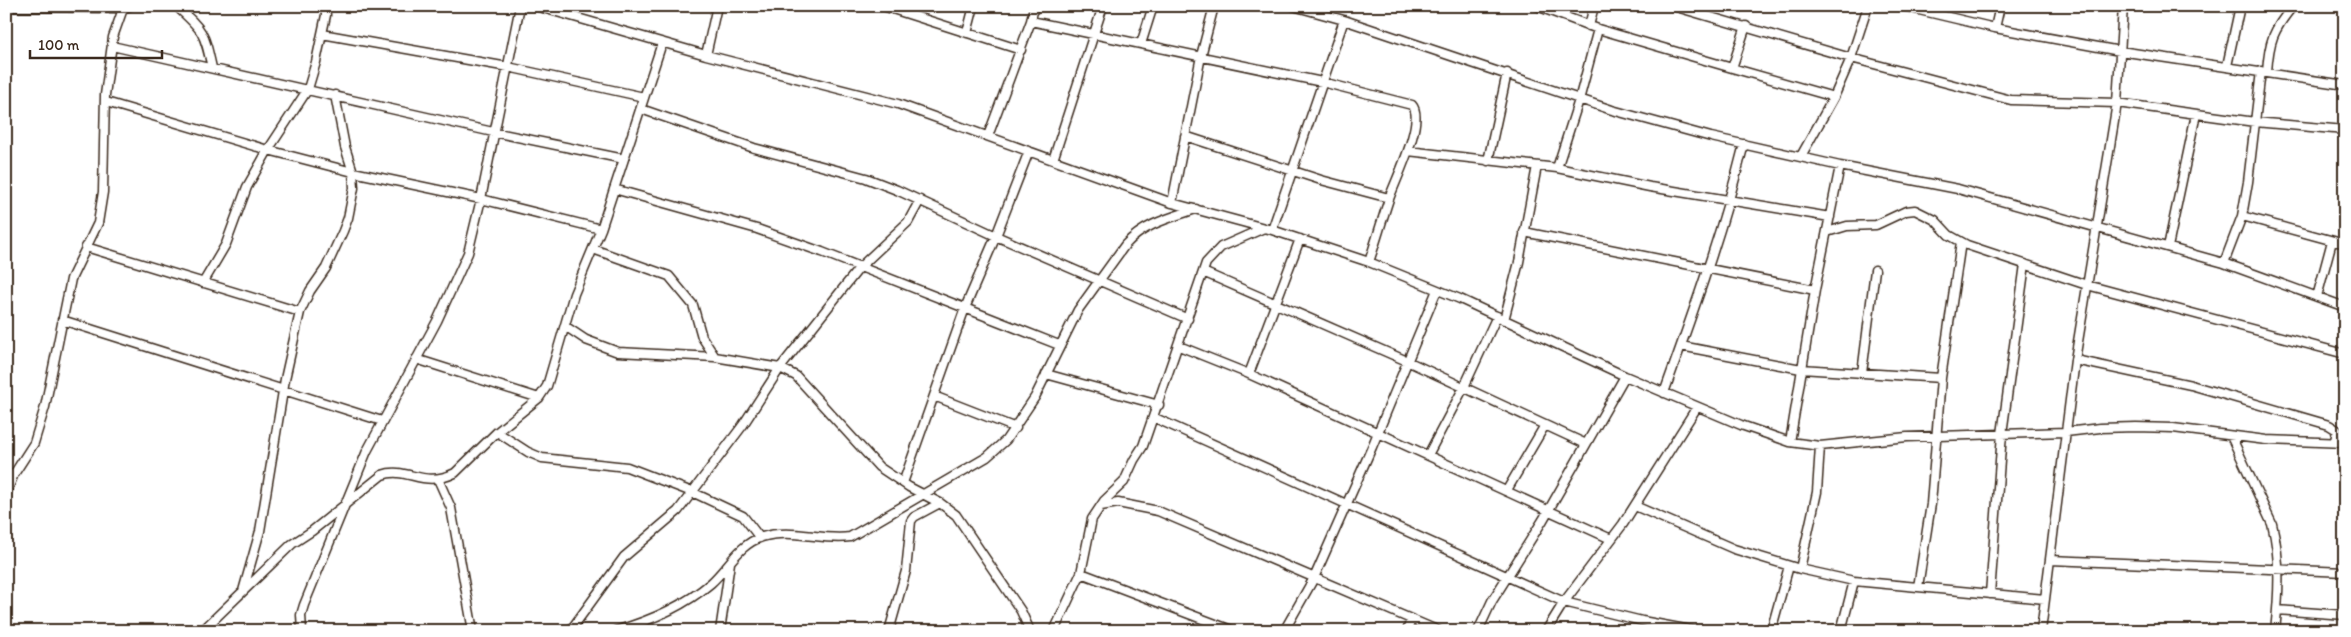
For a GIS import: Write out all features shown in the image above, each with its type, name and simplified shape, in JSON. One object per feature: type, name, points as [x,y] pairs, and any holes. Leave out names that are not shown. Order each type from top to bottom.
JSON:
[{"type":"street","points":[[176,6],[196,23],[206,38],[212,68]]},
{"type":"street","points":[[202,283],[215,266],[226,244],[247,187],[268,150],[308,89],[322,34],[325,6]]},
{"type":"street","points":[[302,631],[301,615],[304,605],[366,451],[437,320],[465,259],[481,199],[493,132],[520,6]]},
{"type":"street","points":[[536,6],[706,55],[858,92],[988,136],[1172,203],[1268,229],[1369,262],[1437,290],[1664,393],[1790,442],[1820,446],[1936,436],[2066,432],[2100,428],[2136,427],[2173,428],[2266,440],[2335,441],[2345,443]]},
{"type":"street","points":[[706,55],[717,6]]},
{"type":"street","points":[[883,6],[1020,50]]},
{"type":"street","points":[[967,33],[974,6]]},
{"type":"street","points":[[988,136],[1031,21],[1034,6]]},
{"type":"street","points":[[1053,160],[1103,6]]},
{"type":"street","points":[[1141,44],[1152,6]]},
{"type":"street","points":[[1172,203],[1201,56],[1214,6]]},
{"type":"street","points":[[1293,6],[1344,20],[1506,73],[1579,100],[1711,137],[1840,166],[1958,188],[2224,263],[2345,307]]},
{"type":"street","points":[[1537,6],[1598,29],[1834,97]]},
{"type":"street","points":[[1589,26],[1594,6]]},
{"type":"street","points":[[1673,6],[1851,58],[2011,100],[2116,103],[2254,122],[2345,130]]},
{"type":"street","points":[[1801,156],[1834,97],[1851,58],[1868,6]]},
{"type":"street","points":[[1902,6],[1995,28],[2120,50],[2345,85]]},
{"type":"street","points":[[1995,28],[2000,6]]},
{"type":"street","points":[[2041,631],[2075,360],[2116,103],[2122,6]]},
{"type":"street","points":[[2227,66],[2240,6]]},
{"type":"street","points":[[2224,263],[2242,216],[2254,122],[2269,45],[2278,23],[2293,6]]},
{"type":"street","points":[[6,7],[125,7],[112,46],[105,95],[103,192],[98,223],[71,280],[45,407],[34,443],[14,474],[6,494]]},
{"type":"street","points":[[1054,631],[1081,573],[1089,525],[1101,506],[1124,482],[1134,460],[1144,446],[1180,346],[1203,272],[1212,255],[1220,247],[1268,229],[1344,20]]},
{"type":"street","points":[[1031,21],[1322,82],[1412,105],[1415,108],[1416,115],[1408,151],[1389,198],[1369,262]]},
{"type":"street","points":[[1732,68],[1746,26]]},
{"type":"street","points":[[1558,168],[1598,29]]},
{"type":"street","points":[[322,34],[508,67],[644,97]]},
{"type":"street","points":[[202,631],[292,544],[382,476],[390,473],[424,480],[438,479],[454,473],[497,432],[539,398],[547,386],[577,285],[602,229],[662,43]]},
{"type":"street","points":[[112,46],[493,132],[624,159]]},
{"type":"street","points":[[1488,161],[1506,73]]},
{"type":"street","points":[[242,593],[260,531],[284,391],[300,312],[310,291],[326,268],[348,218],[354,188],[353,172],[345,147],[335,95]]},
{"type":"street","points":[[106,102],[268,150],[353,172],[481,199],[602,229]]},
{"type":"street","points":[[641,109],[754,148],[866,178],[920,200],[996,236],[1188,319]]},
{"type":"street","points":[[2168,247],[2196,114]]},
{"type":"street","points":[[1185,136],[1291,170],[1389,198]]},
{"type":"street","points":[[1664,393],[1709,268],[1730,200],[1744,144]]},
{"type":"street","points":[[903,483],[965,308],[996,236],[1029,151]]},
{"type":"street","points":[[1408,151],[1558,168],[1830,217]]},
{"type":"street","points":[[1428,455],[1500,318],[1519,262],[1537,166]]},
{"type":"street","points":[[1790,442],[1815,290],[1840,166]]},
{"type":"street","points":[[614,190],[757,229],[1060,345]]},
{"type":"street","points":[[570,631],[624,556],[670,519],[692,492],[742,425],[780,368],[860,267],[908,222],[920,200]]},
{"type":"street","points":[[615,631],[650,620],[670,611],[712,582],[748,545],[760,538],[794,534],[850,537],[987,457],[1016,428],[1078,310],[1133,236],[1150,225],[1196,209]]},
{"type":"street","points":[[1827,232],[1847,226],[1876,225],[1906,211],[1915,210],[1935,220],[1948,236],[1961,242],[2087,285],[2345,354]]},
{"type":"street","points":[[2242,216],[2345,244]]},
{"type":"street","points":[[1524,232],[1815,290]]},
{"type":"street","points":[[1250,374],[1300,239]]},
{"type":"street","points":[[2317,296],[2332,241]]},
{"type":"street","points":[[1918,587],[1931,504],[1941,378],[1961,242]]},
{"type":"street","points":[[86,247],[300,312]]},
{"type":"street","points":[[592,249],[668,276],[693,305],[702,337],[715,357]]},
{"type":"street","points":[[1990,594],[2002,434],[2025,264]]},
{"type":"street","points":[[1862,373],[1875,270]]},
{"type":"street","points":[[1203,272],[1407,361],[1586,444]]},
{"type":"street","points":[[1284,631],[1314,578],[1378,432],[1437,290]]},
{"type":"street","points":[[62,320],[382,421]]},
{"type":"street","points":[[565,326],[586,340],[618,352],[715,357],[780,368],[803,382],[879,467],[903,483],[940,503],[964,524],[1021,611],[1030,631]]},
{"type":"street","points":[[1180,346],[1250,374],[1549,509],[1611,539]]},
{"type":"street","points":[[1681,346],[1801,369],[1941,378]]},
{"type":"street","points":[[416,359],[539,398]]},
{"type":"street","points":[[2075,360],[2191,386],[2329,425],[2337,430],[2335,441]]},
{"type":"street","points":[[1046,374],[1159,405]]},
{"type":"street","points":[[1478,631],[1625,376]]},
{"type":"street","points":[[934,396],[1016,428]]},
{"type":"street","points":[[1546,631],[1564,602],[1635,506],[1697,407]]},
{"type":"street","points":[[1155,418],[1564,602],[1642,621],[1696,631]]},
{"type":"street","points":[[1507,490],[1544,424]]},
{"type":"street","points":[[497,432],[528,452],[542,458],[627,467],[692,492],[742,516],[760,538]]},
{"type":"street","points":[[2231,436],[2272,524],[2279,568],[2274,631]]},
{"type":"street","points":[[1800,569],[1817,492],[1820,446]]},
{"type":"street","points":[[438,479],[450,508],[473,631]]},
{"type":"street","points":[[889,631],[906,572],[911,522],[914,517],[940,503]]},
{"type":"street","points":[[1101,506],[1118,503],[1158,511],[1439,631]]},
{"type":"street","points":[[1635,506],[1734,549],[1800,569],[1854,581],[2045,599]]},
{"type":"street","points":[[2050,560],[2345,572]]},
{"type":"street","points":[[720,631],[730,563]]},
{"type":"street","points":[[1771,631],[1789,566]]},
{"type":"street","points":[[1081,573],[1234,631]]},
{"type":"street","points":[[1841,631],[1854,581]]},
{"type":"street","points":[[2277,610],[2345,615]]},
{"type":"street","points":[[1407,631],[1411,619]]},
{"type":"street","points":[[1640,631],[1642,621]]}]
